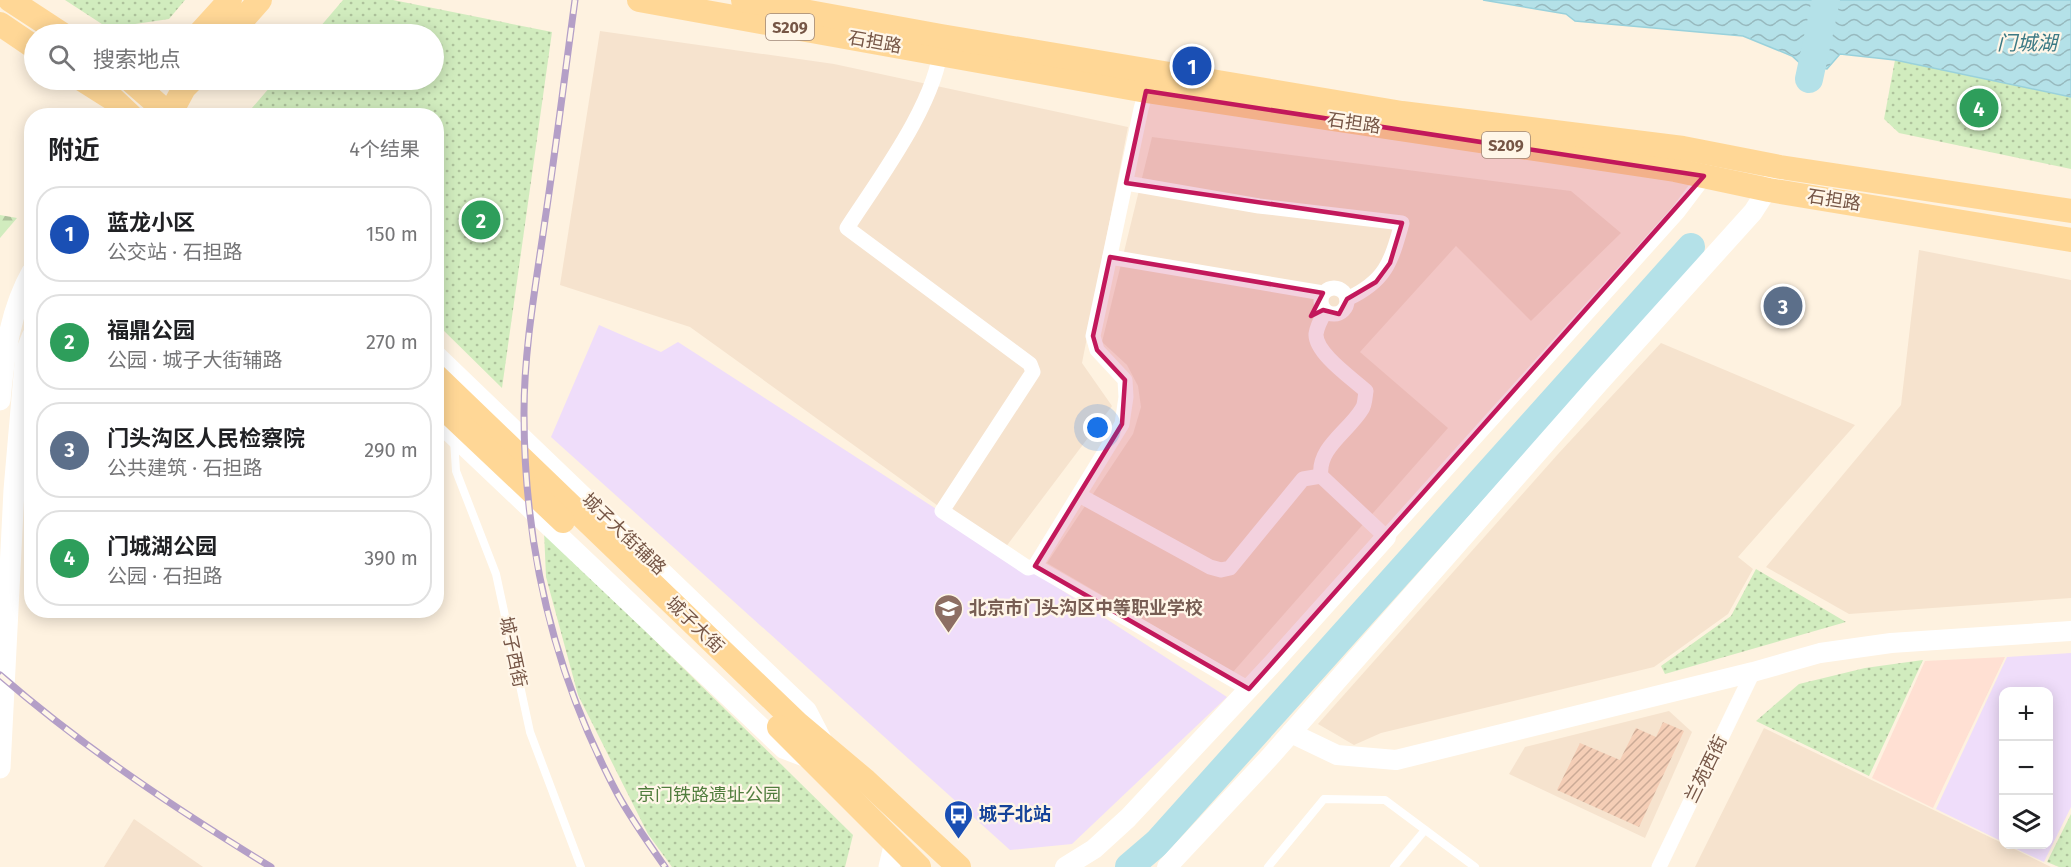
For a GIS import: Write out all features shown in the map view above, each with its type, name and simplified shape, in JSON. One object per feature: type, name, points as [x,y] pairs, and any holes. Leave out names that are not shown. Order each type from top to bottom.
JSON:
[{"type":"main road","points":[[10,0],[47,24]]},
{"type":"main road","points":[[208,24],[230,0]]},
{"type":"main road","points":[[239,24],[260,0]]},
{"type":"main road","name":"石担路","points":[[639,0],[1402,113],[1683,148],[1780,167],[2071,211]]},
{"type":"main road","name":"石担路","points":[[743,0],[1146,91],[1704,176],[1769,190],[2071,240]]},
{"type":"main road","points":[[0,24],[24,40]]},
{"type":"main road","points":[[99,90],[123,108]]},
{"type":"main road","points":[[174,108],[183,90]]},
{"type":"main road","points":[[151,97],[163,108]]},
{"type":"main road","points":[[0,400],[3,359],[24,287]]},
{"type":"main road","points":[[0,768],[14,490],[24,375]]},
{"type":"main road","name":"城子大街","points":[[444,384],[797,723],[819,753],[919,867]]},
{"type":"main road","name":"城子大街","points":[[444,408],[819,753],[866,781],[959,867]]},
{"type":"main road","points":[[889,867],[895,842]]},
{"type":"street","points":[[941,45],[935,72],[916,119],[847,228],[1030,364],[1033,372],[942,511],[1028,568],[1035,566],[1122,424],[1126,397],[1125,380],[1096,350],[1094,336],[1146,91]]},
{"type":"street","points":[[1065,867],[1094,849],[1128,818],[1249,689],[1678,212],[1721,155]]},
{"type":"street","points":[[1167,867],[1291,733],[1598,384],[1753,212],[1769,190],[1780,167]]},
{"type":"street","points":[[1126,183],[1259,206],[1402,223],[1390,263],[1376,282],[1347,299],[1345,308],[1339,314],[1330,315],[1325,312],[1320,302],[1323,294],[1330,288],[1339,289],[1347,299]]},
{"type":"street","points":[[1110,257],[1323,294]]},
{"type":"street","points":[[1325,312],[1318,324],[1316,336],[1321,349],[1366,391],[1363,408],[1324,455],[1319,466],[1321,476],[1386,537]]},
{"type":"street","name":"城子大街辅路","points":[[444,363],[807,711],[819,753]]},
{"type":"street","points":[[444,427],[784,749],[819,753]]},
{"type":"street","points":[[1079,495],[1210,567],[1221,570],[1230,568],[1303,478],[1321,476]]},
{"type":"street","points":[[1035,566],[1249,689]]},
{"type":"street","points":[[1291,733],[1337,755],[1396,760],[1753,672],[1820,653],[1891,643],[2071,631]]},
{"type":"street","name":"兰苑西街","points":[[1659,867],[1753,672]]},
{"type":"lane","name":"城子西街","points":[[454,436],[456,471],[496,574],[530,732],[581,867]]},
{"type":"lane","points":[[1268,867],[1324,799],[1384,800],[1474,867]]},
{"type":"lane","points":[[1394,867],[1425,830]]},
{"type":"highlighted area","points":[[1146,91],[1704,176],[1249,689],[1035,566],[1122,424],[1125,380],[1097,350],[1093,336],[1110,257],[1323,293],[1311,316],[1323,310],[1339,314],[1347,299],[1376,282],[1390,263],[1402,223],[1126,183]]},
{"type":"shaded area","points":[[600,31],[834,64],[1128,127],[1082,363],[1112,406],[1002,552],[690,327],[560,285]]},
{"type":"shaded area","points":[[1152,137],[1571,191],[1621,233],[1531,321],[1456,246],[1360,352],[1448,428],[1233,672],[1047,563],[1133,434],[1141,407],[1138,386],[1127,365],[1102,342]]},
{"type":"shaded area","points":[[1919,250],[2071,280],[2071,598],[1849,614],[1766,567],[1901,405]]},
{"type":"shaded area","name":"北京市门头沟区中等职业学校","points":[[599,325],[661,352],[678,342],[1227,697],[1072,844],[1010,850],[551,437]]},
{"type":"shaded area","points":[[1661,343],[1855,425],[1738,557],[1753,569],[1728,614],[1654,667],[1381,733],[1354,745],[1318,724],[1558,454]]},
{"type":"shaded area","points":[[2071,653],[2071,807],[2053,844],[2053,687],[1999,687],[1999,840],[1936,809],[2007,657]]},
{"type":"shaded area","points":[[2005,657],[1933,808],[1872,778],[1925,661]]},
{"type":"shaded area","points":[[1669,711],[1692,732],[1645,838],[1509,774],[1525,747]]},
{"type":"shaded area","points":[[1764,728],[1999,842],[1999,849],[2014,849],[2051,867],[1695,867]]},
{"type":"shaded area","points":[[134,819],[203,867],[104,867]]},
{"type":"shaded area","points":[[2016,849],[2050,849],[2044,862]]},
{"type":"green space","points":[[65,0],[185,0],[169,19],[135,24],[102,24]]},
{"type":"green space","points":[[343,0],[393,0],[552,32],[502,388],[444,331],[444,108],[252,108],[267,90],[444,90],[444,24],[323,24]]},
{"type":"green space","points":[[1895,60],[2071,97],[2071,169],[1899,133],[1884,119]]},
{"type":"green space","points":[[0,215],[17,218],[0,238]]},
{"type":"green space","name":"京门铁路遗址公园","points":[[544,531],[853,835],[845,867],[672,867],[648,834],[578,695],[546,577]]},
{"type":"green space","points":[[1756,569],[1846,622],[1665,674],[1661,666],[1731,616]]},
{"type":"green space","points":[[1923,660],[1869,776],[1756,721],[1799,684],[1865,668]]},
{"type":"green space","points":[[2071,814],[2071,867],[2059,867],[2047,862]]},
{"type":"water","name":"门城湖","points":[[1483,0],[2071,0],[2071,97],[1895,60],[1840,54],[1827,69],[1802,65],[1792,56],[1743,36],[1575,21],[1566,14]]},
{"type":"building","points":[[1663,722],[1684,731],[1639,827],[1557,790],[1580,743],[1620,760],[1636,728],[1656,737]]},
{"type":"waterway","points":[[1809,79],[1826,0]]},
{"type":"waterway","points":[[1129,867],[1157,843],[1691,247]]},
{"type":"railway","points":[[575,0],[526,364],[525,464],[530,513],[547,610],[576,704],[618,795],[665,867]]},
{"type":"railway","points":[[0,675],[64,728],[131,777],[271,867]]},
{"type":"place","name":"蓝龙小区","points":[[1192,66]]},
{"type":"place","name":"门城湖公园","points":[[1979,108]]},
{"type":"place","name":"福鼎公园","points":[[481,220]]},
{"type":"place","name":"门头沟区人民检察院","points":[[1783,306]]},
{"type":"place","name":"北京市门头沟区中等职业学校","points":[[948,634]]},
{"type":"place","name":"城子北站","points":[[958,840]]}]
